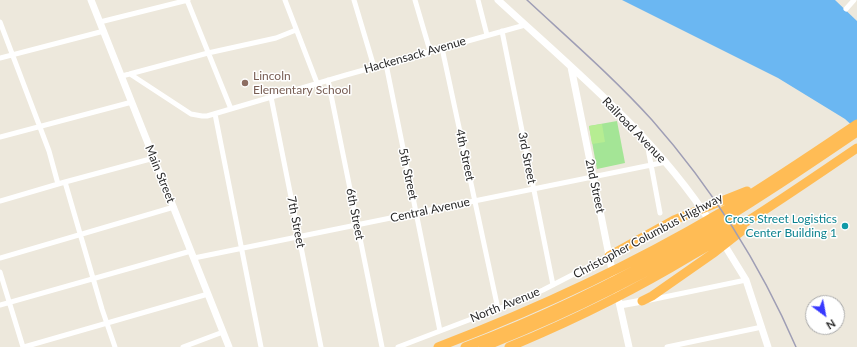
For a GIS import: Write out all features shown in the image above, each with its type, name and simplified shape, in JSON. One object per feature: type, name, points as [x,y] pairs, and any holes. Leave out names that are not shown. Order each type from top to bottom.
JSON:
[{"type":"highway","name":"Christopher Columbus Highway","points":[[438,347],[503,321],[622,266],[706,238],[774,179],[857,124]]},
{"type":"highway","name":"Christopher Columbus Highway","points":[[465,347],[524,323],[586,295],[633,271],[706,238],[756,199],[857,132]]},
{"type":"highway","name":"Christopher Columbus Highway","points":[[509,347],[624,294],[706,238],[857,140]]},
{"type":"highway","name":"Christopher Columbus Highway","points":[[483,347],[584,303],[641,274],[783,197],[857,148]]},
{"type":"highway","points":[[610,258],[664,225],[690,213],[727,200],[774,179]]},
{"type":"highway","points":[[642,301],[652,296],[706,238]]},
{"type":"main road","name":"Main Street","points":[[91,0],[229,347]]},
{"type":"main road","name":"Railroad Avenue","points":[[498,0],[647,140],[696,200],[746,280],[768,347]]},
{"type":"main road","name":"2nd Street","points":[[571,67],[592,177],[629,347]]},
{"type":"main road","points":[[620,304],[642,301]]},
{"type":"street","points":[[100,22],[187,0],[231,109]]},
{"type":"street","points":[[285,0],[317,83]]},
{"type":"street","points":[[354,0],[374,67]]},
{"type":"street","points":[[415,0],[430,52]]},
{"type":"street","points":[[478,0],[487,35]]},
{"type":"street","points":[[846,9],[854,0]]},
{"type":"street","points":[[0,22],[38,127],[49,152],[58,184]]},
{"type":"street","name":"Hackensack Avenue","points":[[130,74],[191,114],[202,116],[215,114],[317,83],[525,25]]},
{"type":"street","points":[[122,76],[208,53],[276,38],[296,30]]},
{"type":"street","points":[[0,58],[104,31]]},
{"type":"street","name":"3rd Street","points":[[502,31],[553,285]]},
{"type":"street","name":"4th Street","points":[[442,48],[498,309]]},
{"type":"street","name":"5th Street","points":[[386,64],[440,331]]},
{"type":"street","name":"6th Street","points":[[328,80],[382,347]]},
{"type":"street","name":"7th Street","points":[[271,97],[321,347]]},
{"type":"street","points":[[0,137],[132,102]]},
{"type":"street","points":[[215,114],[261,347]]},
{"type":"street","points":[[647,140],[660,213]]},
{"type":"street","points":[[0,201],[154,158]]},
{"type":"street","name":"Central Avenue","points":[[194,258],[666,162]]},
{"type":"street","points":[[65,182],[106,323],[115,347]]},
{"type":"street","points":[[0,258],[174,207]]},
{"type":"street","points":[[0,305],[191,251]]},
{"type":"street","name":"North Avenue","points":[[398,347],[498,309],[610,258]]},
{"type":"street","points":[[0,272],[23,347],[208,294]]},
{"type":"street","points":[[642,301],[746,280]]},
{"type":"street","points":[[667,347],[762,327]]},
{"type":"street","points":[[183,347],[223,332]]},
{"type":"green space","points":[[617,121],[625,163],[597,169],[589,126]]},
{"type":"green space","points":[[602,124],[605,142],[592,144],[589,126]]},
{"type":"water","points":[[622,0],[835,0],[857,21],[857,130],[845,119],[778,78]]},
{"type":"railway","points":[[527,0],[591,58],[637,104],[695,172],[733,228],[767,286],[796,347]]},
{"type":"place","name":"Lincoln Elementary School","points":[[245,83]]},
{"type":"place","name":"Cross Street Logistics Center Building 1","points":[[845,226]]}]
